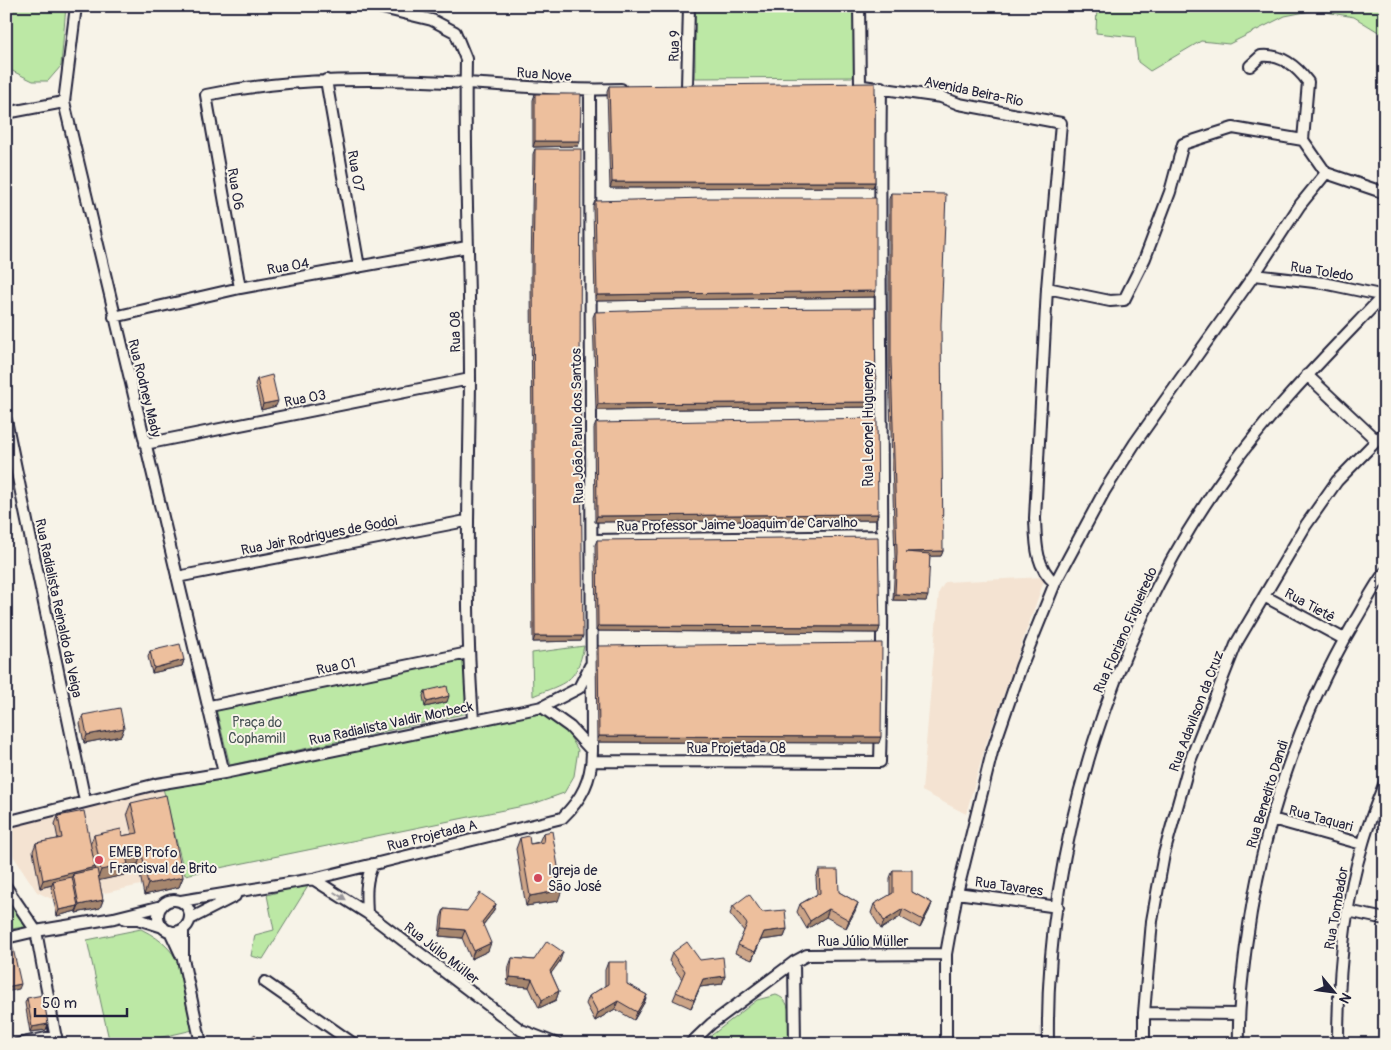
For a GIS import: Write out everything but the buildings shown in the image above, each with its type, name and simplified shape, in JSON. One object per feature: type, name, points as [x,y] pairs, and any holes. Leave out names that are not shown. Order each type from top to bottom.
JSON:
[{"type":"street","name":"Rua Rodney Mady","points":[[76,6],[64,102],[114,317],[210,706],[224,773]]},
{"type":"street","name":"Rua 08","points":[[374,6],[432,20],[455,32],[466,59],[470,379],[466,521],[468,653],[473,720]]},
{"type":"street","name":"Rua 9","points":[[689,6],[682,87],[700,87]]},
{"type":"street","points":[[859,6],[855,86],[881,87]]},
{"type":"street","points":[[1250,66],[1261,56],[1280,58],[1302,74],[1308,82],[1303,140],[1326,173],[1385,193]]},
{"type":"street","name":"Rua Nove","points":[[206,95],[326,80],[466,83],[590,90],[629,89]]},
{"type":"street","name":"Rua 07","points":[[326,80],[360,267]]},
{"type":"street","name":"Avenida Beira-Rio","points":[[881,87],[941,97],[959,104],[1061,123],[1047,288]]},
{"type":"street","name":"Rua Leonel Hugueney","points":[[880,762],[878,644],[883,536],[877,421],[877,310],[874,200],[881,87]]},
{"type":"street","name":"Rua João Paulo dos Santos","points":[[590,90],[595,203],[596,424],[592,540],[597,649],[592,660],[592,756]]},
{"type":"street","name":"Rua 06","points":[[206,95],[240,288]]},
{"type":"street","points":[[6,113],[64,102]]},
{"type":"street","points":[[1054,583],[1040,566],[1036,551],[1034,518],[1047,288],[1110,301],[1124,300],[1134,284],[1170,192],[1183,144],[1233,128],[1303,140]]},
{"type":"street","points":[[946,1044],[946,954],[957,893],[992,752],[1021,667],[1054,583],[1105,490],[1125,459],[1254,275],[1300,205],[1326,173]]},
{"type":"street","name":"Rua 04","points":[[114,317],[240,288],[467,248]]},
{"type":"street","name":"Rua Toledo","points":[[1254,275],[1323,283],[1384,296]]},
{"type":"street","name":"Rua Floriano Figueiredo","points":[[1048,1044],[1058,907],[1070,831],[1087,765],[1128,649],[1158,584],[1230,467],[1307,376],[1384,296]]},
{"type":"street","points":[[1307,376],[1376,440]]},
{"type":"street","name":"Rua 03","points":[[145,444],[470,379]]},
{"type":"street","name":"Rua Radialista Reinaldo da Veiga","points":[[6,420],[85,801]]},
{"type":"street","name":"Rua Adavilson da Cruz","points":[[1144,1044],[1144,1013],[1152,921],[1164,854],[1190,761],[1237,642],[1306,525],[1327,496],[1385,432]]},
{"type":"street","name":"Rua Jair Rodrigues de Godoi","points":[[177,577],[466,521]]},
{"type":"street","name":"Rua Professor Jaime Joaquim de Carvalho","points":[[592,540],[883,536]]},
{"type":"street","name":"Rua Benedito Dandi","points":[[1239,1044],[1238,1014],[1251,910],[1272,819],[1307,717],[1344,639],[1385,572]]},
{"type":"street","name":"Rua Tietê","points":[[1264,596],[1344,639]]},
{"type":"street","name":"Rua 01","points":[[210,706],[468,653]]},
{"type":"street","name":"Rua Radialista Valdir Morbeck","points":[[6,822],[157,784],[224,773],[542,707],[579,688],[592,660]]},
{"type":"street","points":[[542,707],[570,727],[592,756]]},
{"type":"street","name":"Rua Projetada 08","points":[[592,756],[880,762]]},
{"type":"street","name":"Rua Projetada A","points":[[181,901],[313,879],[562,818],[576,805],[583,794],[592,756]]},
{"type":"street","name":"Rua Tombador","points":[[1338,1044],[1341,956],[1348,911],[1362,844],[1385,782]]},
{"type":"street","name":"Rua Taquari","points":[[1272,819],[1362,844]]},
{"type":"street","points":[[367,913],[366,888],[368,875],[373,864]]},
{"type":"street","name":"Rua Júlio Müller","points":[[313,879],[367,913],[521,1030],[557,1044]]},
{"type":"street","points":[[6,887],[36,931],[57,1040],[18,1044]]},
{"type":"street","name":"Rua Projetada A","points":[[190,919],[243,892]]},
{"type":"street","name":"Rua Tavares","points":[[957,893],[1058,907]]},
{"type":"street","points":[[6,938],[114,918],[162,906],[172,900],[181,901],[189,909],[190,919],[183,929],[184,959],[201,1044]]},
{"type":"street","points":[[162,906],[159,920],[167,929],[184,959]]},
{"type":"street","points":[[1348,911],[1385,919]]},
{"type":"street","points":[[114,918],[138,919],[167,929],[183,929]]},
{"type":"street","name":"Rua Júlio Müller","points":[[690,1044],[711,1024],[794,962],[807,955],[946,954]]},
{"type":"street","points":[[794,962],[795,1044]]},
{"type":"street","points":[[265,982],[354,1044]]},
{"type":"street","points":[[1144,1013],[1238,1014]]},
{"type":"shaded area","points":[[1042,577],[1044,581],[986,744],[966,814],[922,791],[939,592],[945,582]]},
{"type":"shaded area","name":"EMEB Profº Francisval de Brito","points":[[163,788],[185,875],[60,903],[37,892],[6,845],[6,827]]},
{"type":"green space","points":[[6,6],[66,6],[61,66],[48,81],[33,81],[6,68]]},
{"type":"green space","points":[[695,6],[857,6],[857,77],[695,78]]},
{"type":"green space","points":[[1097,6],[1385,6],[1385,36],[1354,17],[1315,10],[1285,16],[1229,44],[1201,41],[1150,71],[1138,62],[1135,37],[1096,33]]},
{"type":"green space","points":[[584,646],[577,668],[568,680],[533,696],[532,653]]},
{"type":"green space","name":"Praça do Cophamill","points":[[465,658],[468,713],[230,765],[216,709]]},
{"type":"green space","points":[[542,712],[563,725],[578,750],[574,776],[564,793],[533,804],[185,875],[163,788]]},
{"type":"green space","points":[[310,883],[263,959],[251,956],[255,935],[274,930],[267,895]]},
{"type":"green space","points":[[6,895],[29,926],[6,930]]},
{"type":"green space","points":[[141,929],[157,938],[168,948],[182,970],[193,1030],[132,1044],[110,1044],[87,940]]},
{"type":"green space","points":[[776,995],[786,1003],[790,1015],[789,1044],[764,1044],[708,1038],[757,1000]]},
{"type":"place","name":"EMEB Profº Francisval de Brito","points":[[99,860]]},
{"type":"place","name":"Igreja de São José","points":[[538,878]]}]
